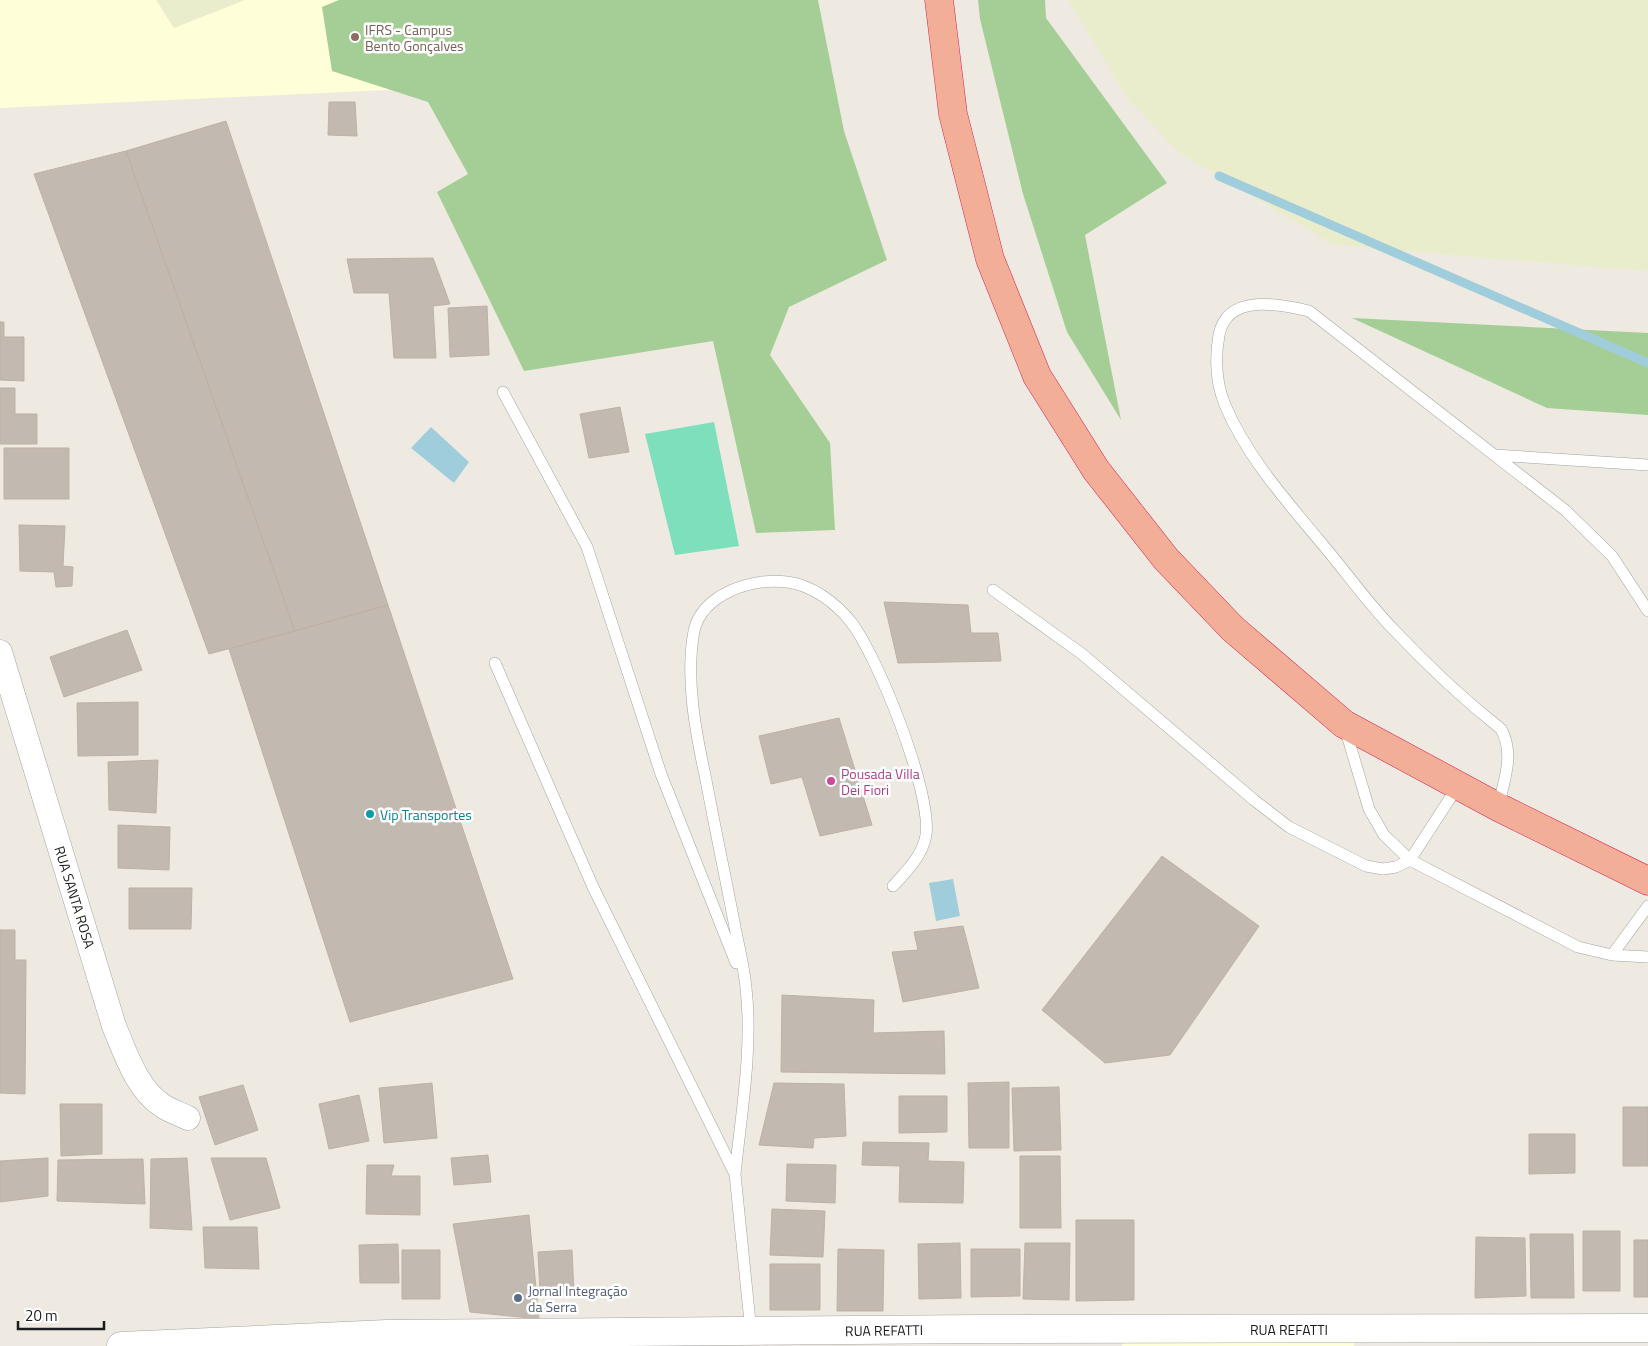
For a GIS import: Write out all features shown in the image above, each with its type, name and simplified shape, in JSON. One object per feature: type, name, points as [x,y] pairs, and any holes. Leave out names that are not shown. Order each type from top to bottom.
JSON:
[{"type":"highway","points":[[939,0],[953,114],[990,259],[1037,376],[1096,470],[1166,559],[1232,630],[1344,724],[1498,807],[1648,881]]},
{"type":"street","name":"RUA SANTA ROSA","points":[[0,652],[114,1026],[133,1069],[147,1090],[161,1106],[188,1118]]},
{"type":"street","name":"RUA REFATTI","points":[[121,1346],[387,1340],[980,1338],[1648,1328]]},
{"type":"lane","points":[[1498,807],[1509,756],[1509,746],[1501,729],[1392,628],[1297,514],[1243,441],[1224,404],[1216,374],[1217,347],[1221,324],[1241,306],[1276,304],[1309,311],[1565,510],[1612,556],[1648,611]]},
{"type":"lane","points":[[503,392],[587,547],[661,774],[746,989]]},
{"type":"lane","points":[[1495,455],[1648,465]]},
{"type":"lane","points":[[751,1339],[735,1174],[747,1042],[746,989],[693,717],[694,630],[707,607],[718,598],[760,582],[787,582],[802,586],[835,604],[863,640],[895,712],[921,790],[925,812],[926,836],[920,851],[893,886]]},
{"type":"lane","points":[[993,590],[1082,654],[1254,800],[1289,827],[1366,866],[1390,868],[1410,860],[1459,785]]},
{"type":"lane","points":[[495,663],[593,887],[735,1174]]},
{"type":"lane","points":[[1344,724],[1369,810],[1384,835],[1410,860],[1578,947],[1612,955],[1648,957]]},
{"type":"lane","points":[[1612,955],[1648,906]]},
{"type":"shaded area","name":"IFRS - Campus Bento Gonçalves","points":[[0,0],[710,0],[710,75],[0,108]]},
{"type":"shaded area","points":[[156,0],[245,0],[174,28]]},
{"type":"shaded area","points":[[1068,0],[1648,0],[1648,271],[1334,245],[1178,152],[1129,100]]},
{"type":"shaded area","points":[[1122,1335],[1354,1342],[1354,1346],[1122,1346]]},
{"type":"green space","points":[[339,0],[818,0],[844,131],[887,260],[789,307],[770,355],[830,443],[835,530],[756,533],[713,341],[524,371],[437,192],[468,174],[428,102],[332,71],[322,7]]},
{"type":"green space","points":[[978,0],[1045,0],[1046,18],[1167,183],[1085,235],[1121,420],[1067,332],[1023,194],[980,19]]},
{"type":"green space","points":[[1352,318],[1648,333],[1648,415],[1547,408]]},
{"type":"green space","points":[[714,422],[739,546],[675,555],[645,434]]},
{"type":"water","points":[[431,427],[469,462],[454,483],[411,448]]},
{"type":"water","points":[[953,879],[960,916],[936,921],[929,883]]},
{"type":"building","points":[[329,102],[355,102],[357,136],[328,135]]},
{"type":"building","points":[[226,121],[388,605],[295,631],[126,151]]},
{"type":"building","points":[[126,151],[295,631],[209,654],[34,174]]},
{"type":"building","points":[[433,258],[450,304],[433,306],[436,358],[394,358],[389,293],[354,293],[347,259]]},
{"type":"building","points":[[487,306],[489,355],[450,357],[448,308]]},
{"type":"building","points":[[0,322],[4,322],[4,337],[24,337],[24,381],[0,380]]},
{"type":"building","points":[[0,388],[15,388],[15,414],[37,414],[37,444],[0,444]]},
{"type":"building","points":[[620,407],[629,452],[589,458],[580,414]]},
{"type":"building","points":[[4,448],[69,448],[69,499],[4,499]]},
{"type":"building","points":[[19,525],[65,526],[63,566],[73,567],[72,586],[56,587],[54,572],[20,571]]},
{"type":"building","points":[[884,602],[968,605],[971,633],[998,633],[1001,661],[898,663]]},
{"type":"building","name":"Vip Transportes","points":[[388,605],[513,979],[350,1022],[229,649]]},
{"type":"building","points":[[127,630],[142,670],[64,697],[50,657]]},
{"type":"building","points":[[138,702],[138,755],[78,756],[77,703]]},
{"type":"building","name":"Pousada Villa Dei Fiori","points":[[839,718],[872,825],[820,836],[802,777],[771,784],[759,736]]},
{"type":"building","points":[[158,760],[156,813],[109,810],[108,762]]},
{"type":"building","points":[[118,825],[170,827],[169,870],[118,868]]},
{"type":"building","points":[[1162,856],[1259,926],[1170,1055],[1105,1063],[1042,1010]]},
{"type":"building","points":[[129,888],[192,888],[191,929],[129,929]]},
{"type":"building","points":[[963,926],[979,988],[903,1002],[892,952],[918,950],[914,932]]},
{"type":"building","points":[[0,930],[15,930],[15,960],[26,960],[25,1094],[0,1093]]},
{"type":"building","points":[[782,995],[874,1000],[873,1033],[944,1031],[945,1074],[781,1072]]},
{"type":"building","points":[[1009,1082],[1009,1148],[969,1148],[968,1083]]},
{"type":"building","points":[[432,1083],[437,1138],[384,1143],[379,1088]]},
{"type":"building","points":[[774,1083],[844,1084],[846,1136],[814,1138],[813,1148],[759,1145]]},
{"type":"building","points":[[243,1085],[258,1130],[215,1145],[199,1097]]},
{"type":"building","points":[[1059,1087],[1061,1150],[1014,1151],[1012,1088]]},
{"type":"building","points":[[359,1095],[369,1141],[329,1149],[319,1104]]},
{"type":"building","points":[[899,1096],[947,1096],[947,1132],[899,1133]]},
{"type":"building","points":[[60,1104],[102,1104],[102,1154],[61,1156]]},
{"type":"building","points":[[1623,1107],[1648,1107],[1648,1166],[1623,1166]]},
{"type":"building","points":[[1529,1134],[1575,1134],[1575,1173],[1529,1174]]},
{"type":"building","points":[[863,1142],[929,1143],[928,1161],[964,1162],[963,1203],[899,1202],[900,1166],[862,1165]]},
{"type":"building","points":[[488,1155],[491,1182],[454,1185],[451,1158]]},
{"type":"building","points":[[1020,1156],[1060,1156],[1061,1228],[1020,1228]]},
{"type":"building","points":[[48,1158],[48,1196],[0,1202],[0,1161]]},
{"type":"building","points":[[187,1158],[192,1230],[150,1228],[151,1159]]},
{"type":"building","points":[[211,1158],[266,1158],[280,1208],[230,1220]]},
{"type":"building","points":[[143,1159],[145,1204],[57,1201],[58,1160]]},
{"type":"building","points":[[787,1164],[836,1165],[835,1203],[786,1201]]},
{"type":"building","points":[[367,1165],[394,1165],[391,1176],[420,1176],[420,1215],[366,1214]]},
{"type":"building","points":[[772,1209],[825,1211],[823,1257],[770,1255]]},
{"type":"building","points":[[529,1215],[539,1319],[470,1312],[453,1224]]},
{"type":"building","points":[[1076,1220],[1134,1220],[1134,1300],[1076,1301]]},
{"type":"building","points":[[203,1227],[257,1227],[259,1269],[205,1268]]},
{"type":"building","points":[[1583,1231],[1620,1231],[1620,1291],[1583,1291]]},
{"type":"building","points":[[1530,1234],[1573,1234],[1574,1298],[1531,1298]]},
{"type":"building","points":[[1476,1237],[1525,1238],[1526,1296],[1475,1298]]},
{"type":"building","points":[[1634,1240],[1648,1240],[1648,1297],[1634,1297]]},
{"type":"building","points":[[960,1243],[961,1298],[919,1299],[918,1244]]},
{"type":"building","points":[[1025,1243],[1070,1243],[1069,1300],[1023,1299]]},
{"type":"building","points":[[398,1244],[399,1283],[360,1283],[359,1245]]},
{"type":"building","points":[[838,1249],[884,1250],[883,1311],[837,1311]]},
{"type":"building","points":[[971,1249],[1020,1249],[1020,1296],[971,1297]]},
{"type":"building","points":[[402,1250],[440,1250],[440,1299],[402,1299]]},
{"type":"building","points":[[572,1250],[574,1293],[540,1294],[538,1252]]},
{"type":"building","points":[[770,1264],[820,1264],[820,1310],[770,1310]]},
{"type":"waterway","points":[[1219,176],[1648,363]]},
{"type":"place","name":"IFRS - Campus Bento Gonçalves","points":[[355,37]]},
{"type":"place","name":"Pousada Villa Dei Fiori","points":[[831,781]]},
{"type":"place","name":"Vip Transportes","points":[[370,814]]},
{"type":"place","name":"Jornal Integração da Serra","points":[[518,1298]]}]
